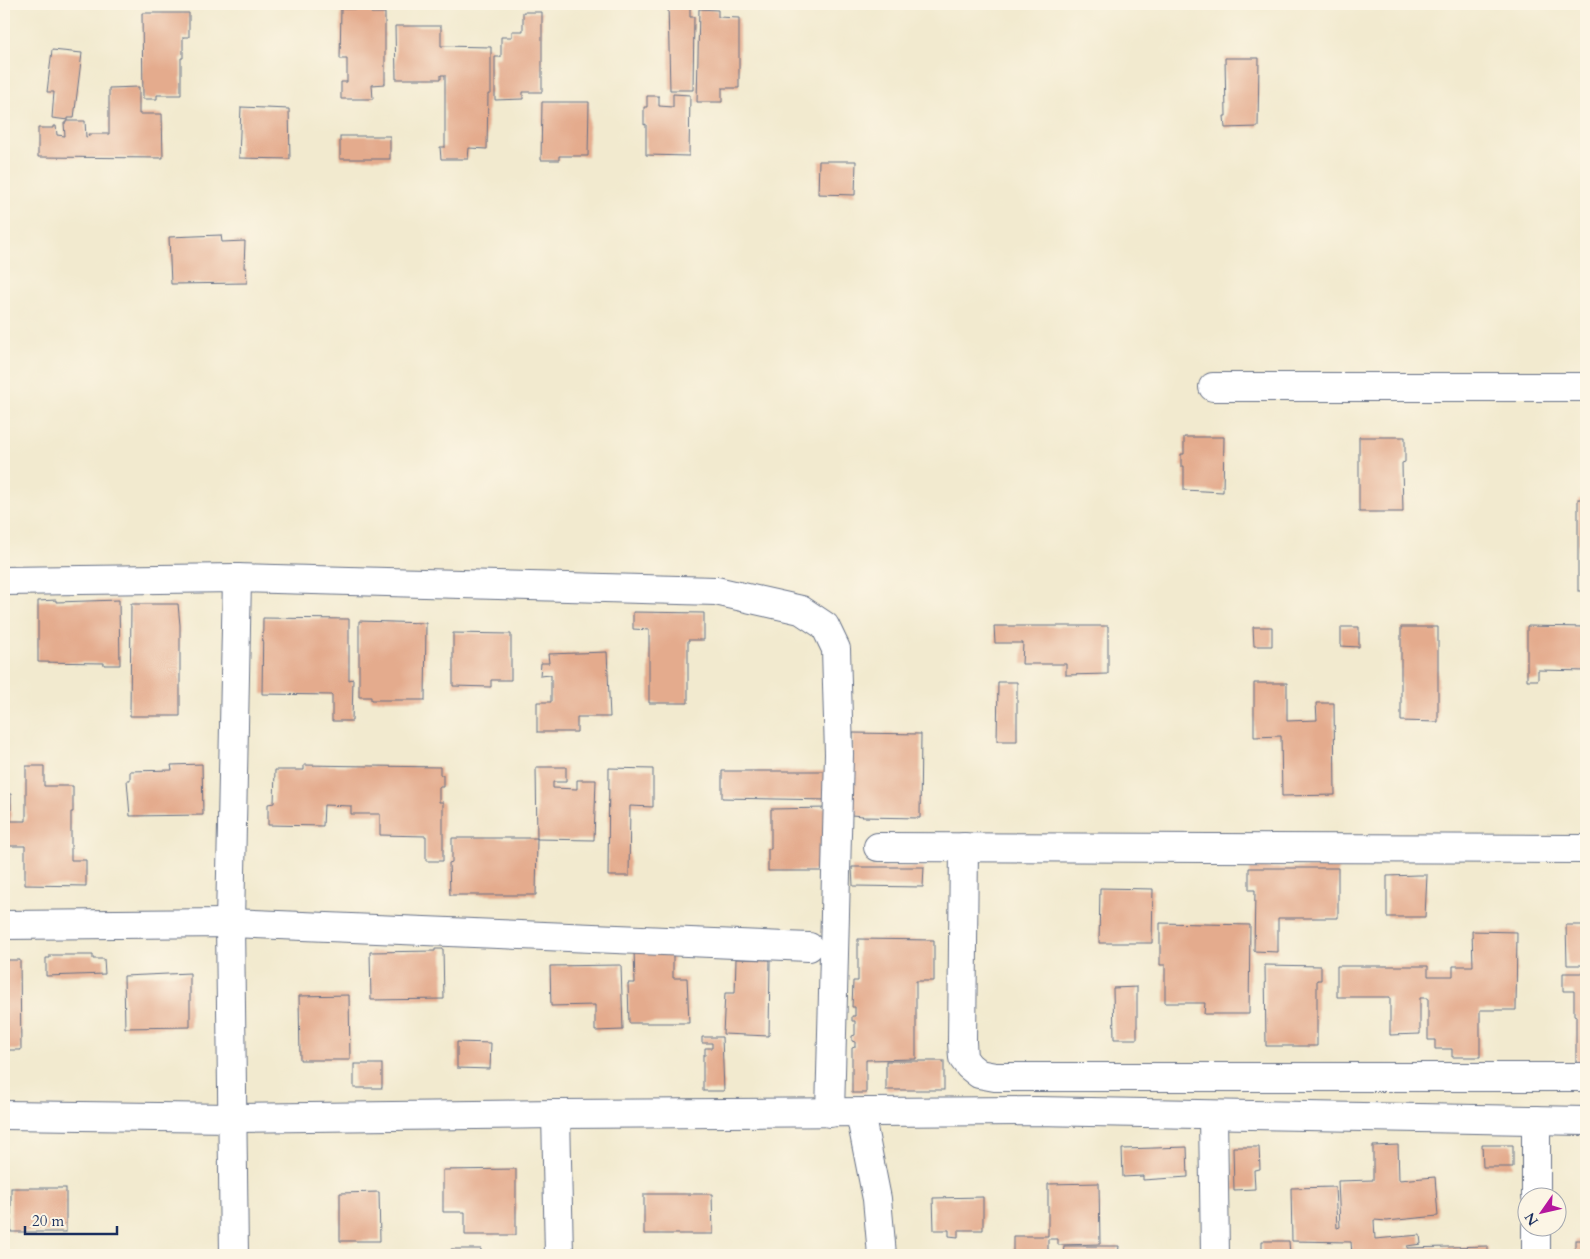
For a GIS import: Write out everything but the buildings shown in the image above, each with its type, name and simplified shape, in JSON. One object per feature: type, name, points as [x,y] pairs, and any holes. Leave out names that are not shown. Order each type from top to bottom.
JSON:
[{"type":"street","points":[[1213,386],[1586,388]]},
{"type":"street","points":[[234,1255],[230,924],[236,578]]},
{"type":"street","points":[[4,581],[236,578],[716,591],[801,610],[825,626],[836,649],[840,754],[830,1113]]},
{"type":"street","points":[[878,847],[1586,849]]},
{"type":"street","points":[[964,848],[963,1058],[979,1074],[1092,1078],[1586,1076]]},
{"type":"street","points":[[4,925],[230,924],[809,947]]},
{"type":"street","points":[[4,1116],[233,1118],[1036,1111],[1586,1121]]},
{"type":"street","points":[[860,1113],[877,1199],[882,1255]]},
{"type":"street","points":[[556,1114],[559,1255]]},
{"type":"street","points":[[1213,1115],[1215,1255]]},
{"type":"street","points":[[1536,1120],[1536,1186]]},
{"type":"street","points":[[1536,1236],[1536,1255]]}]
